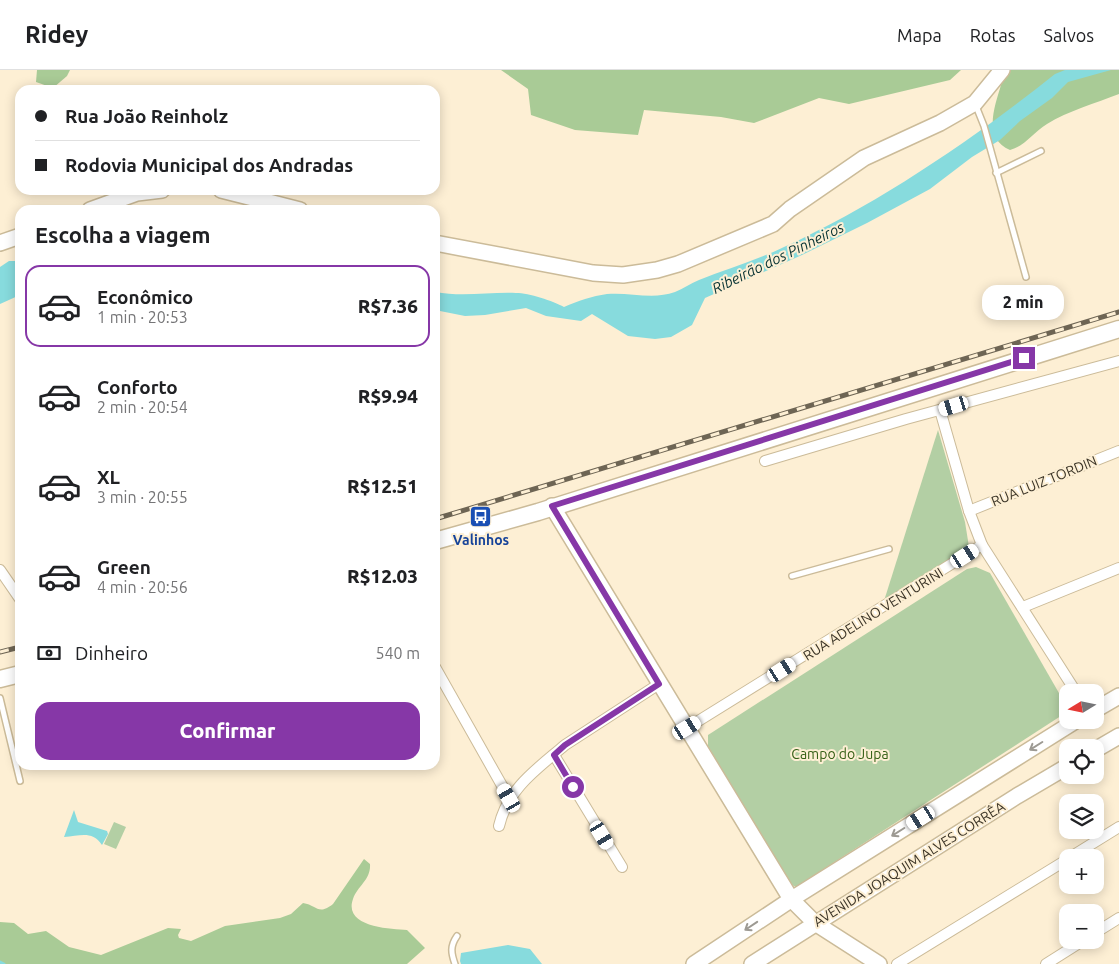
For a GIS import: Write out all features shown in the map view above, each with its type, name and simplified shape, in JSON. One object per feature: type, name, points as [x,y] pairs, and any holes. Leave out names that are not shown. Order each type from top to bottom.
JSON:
[{"type":"main road","points":[[440,244],[592,273],[623,275],[657,270],[678,264],[773,224],[790,209],[864,158],[975,103],[1002,70]]},
{"type":"main road","points":[[104,205],[131,195]]},
{"type":"main road","points":[[241,195],[280,205]]},
{"type":"main road","points":[[0,243],[15,238]]},
{"type":"main road","points":[[440,540],[1119,329]]},
{"type":"main road","points":[[552,506],[791,899],[815,923],[879,964]]},
{"type":"main road","points":[[0,679],[15,675]]},
{"type":"main road","points":[[1104,705],[1119,696]]},
{"type":"main road","points":[[694,964],[791,899],[1063,729]]},
{"type":"main road","points":[[1104,745],[1119,736]]},
{"type":"main road","name":"AVENIDA JOAQUIM ALVES CORRÊA","points":[[752,964],[1021,793],[1059,771]]},
{"type":"street","points":[[765,461],[906,419],[1119,360]]},
{"type":"street","points":[[940,410],[969,511],[982,545],[1071,684]]},
{"type":"street","name":"RUA LUIZ TORDIN","points":[[969,511],[1119,451]]},
{"type":"street","name":"RUA ADELINO VENTURINI","points":[[687,728],[982,545]]},
{"type":"street","points":[[1023,607],[1119,568]]},
{"type":"street","points":[[0,570],[15,592]]},
{"type":"street","points":[[440,676],[509,798]]},
{"type":"street","points":[[498,826],[509,798],[522,783],[565,745],[659,684]]},
{"type":"street","points":[[554,755],[622,867]]},
{"type":"street","points":[[1083,849],[1119,827]]},
{"type":"street","points":[[897,964],[1059,864]]},
{"type":"street","points":[[1104,927],[1119,918]]},
{"type":"street","points":[[1046,964],[1070,949]]},
{"type":"lane","points":[[975,103],[984,126],[1026,277]]},
{"type":"lane","points":[[996,173],[1040,151]]},
{"type":"lane","points":[[792,576],[890,549]]},
{"type":"lane","points":[[0,698],[15,760]]},
{"type":"lane","points":[[17,770],[20,781]]},
{"type":"lane","points":[[455,964],[452,954],[452,943],[457,936]]},
{"type":"green space","points":[[37,70],[70,70],[67,76],[56,85],[44,85],[36,82]]},
{"type":"green space","points":[[501,70],[961,70],[950,80],[849,104],[819,98],[754,123],[721,117],[644,110],[638,135],[575,130],[531,115],[528,89]]},
{"type":"green space","points":[[1006,70],[1119,70],[1119,94],[1055,119],[1042,127],[1025,142],[1010,150],[1001,145],[993,130],[996,102]]},
{"type":"green space","points":[[938,430],[965,522],[969,547],[883,604]]},
{"type":"green space","name":"Campo do Jupa","points":[[976,567],[990,573],[1059,693],[1059,717],[796,887],[786,882],[708,746],[708,735],[967,569]]},
{"type":"green space","points":[[114,822],[126,827],[116,849],[104,844]]},
{"type":"green space","points":[[364,859],[370,864],[370,870],[353,899],[352,908],[355,916],[370,925],[407,930],[425,948],[407,964],[0,964],[0,922],[14,923],[28,934],[46,931],[69,947],[101,955],[168,928],[181,929],[178,935],[179,938],[191,941],[225,926],[280,918],[291,914],[303,903],[318,909],[324,909],[333,904]]},
{"type":"water","name":"Ribeirão dos Pinheiros","points":[[1065,70],[1111,70],[1068,82],[1052,98],[1020,121],[1000,140],[972,157],[930,189],[802,255],[705,298],[692,325],[671,337],[655,339],[628,336],[592,314],[581,321],[546,316],[526,308],[485,315],[465,316],[440,311],[440,292],[521,293],[554,302],[564,307],[585,299],[607,294],[650,296],[675,292],[699,280],[774,252],[855,211],[959,146],[1055,74]]},
{"type":"water","points":[[9,261],[15,261],[15,297],[0,304],[0,267]]},
{"type":"water","points":[[74,810],[78,822],[107,831],[108,834],[102,845],[94,837],[90,836],[64,837]]},
{"type":"water","points":[[508,945],[530,949],[542,964],[461,964],[461,953]]},
{"type":"waterway","points":[[0,962],[4,964]]},
{"type":"railway","points":[[440,517],[1119,312]]},
{"type":"railway","points":[[0,652],[15,648]]},
{"type":"place","name":"Valinhos","points":[[481,517]]},
{"type":"route","points":[[573,787],[554,755],[565,745],[659,684],[552,506],[1024,358]]}]
